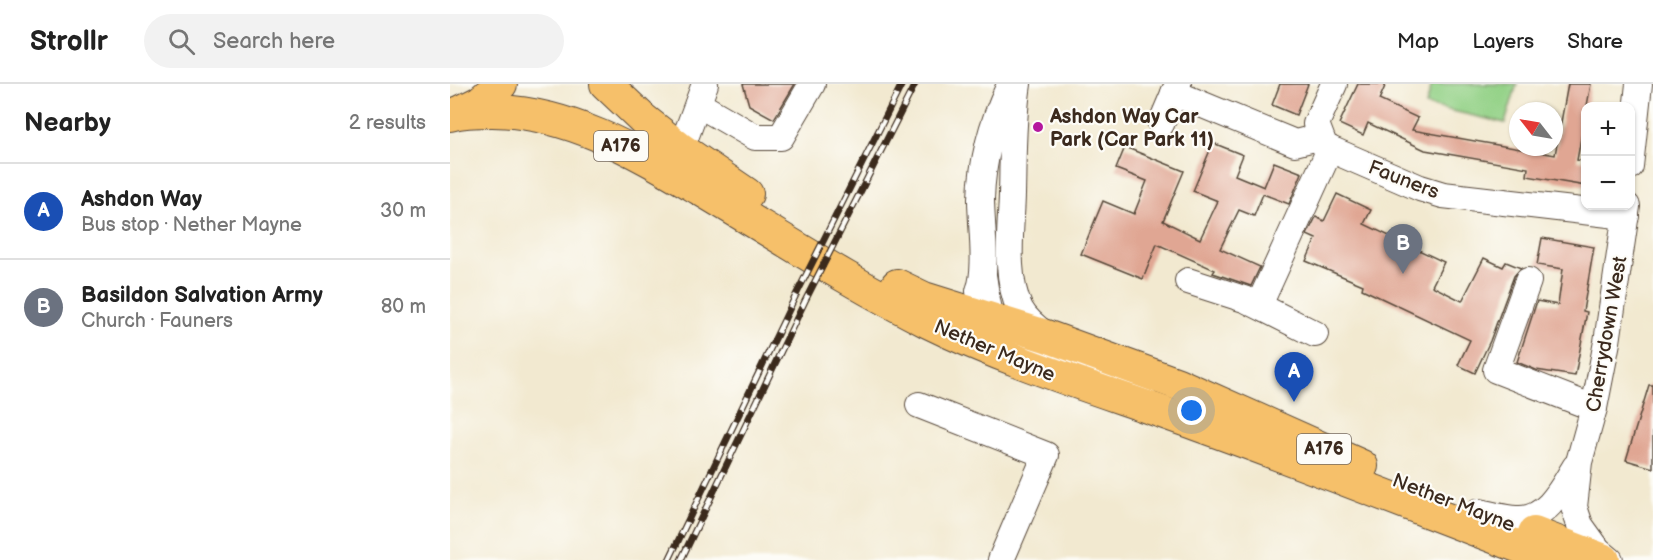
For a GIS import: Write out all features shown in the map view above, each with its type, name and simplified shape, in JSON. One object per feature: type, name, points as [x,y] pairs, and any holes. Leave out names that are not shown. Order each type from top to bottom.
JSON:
[{"type":"main road","name":"A176","points":[[452,114],[480,102],[501,84]]},
{"type":"main road","name":"Nether Mayne","points":[[606,84],[643,119],[681,149],[781,217],[859,265],[908,291],[1046,336],[1178,384],[1353,462],[1604,560]]},
{"type":"main road","name":"Nether Mayne","points":[[452,114],[495,111],[530,114],[575,126],[600,136],[681,178],[843,275],[929,322],[1076,383],[1198,425],[1554,560]]},
{"type":"street","points":[[681,149],[702,94],[755,137],[781,137],[812,84]]},
{"type":"street","points":[[949,305],[966,304],[974,300],[982,284],[981,197],[985,164],[991,135],[1011,84]]},
{"type":"street","points":[[1018,84],[1013,140],[1012,278],[1020,310],[1046,336]]},
{"type":"street","points":[[1259,305],[1325,143],[1316,124],[1334,84]]},
{"type":"street","points":[[1631,156],[1639,84]]},
{"type":"street","points":[[1161,124],[1176,89],[1295,143],[1325,143]]},
{"type":"street","name":"Fauners","points":[[1325,143],[1420,188],[1443,195],[1626,211]]},
{"type":"street","name":"Cherrydown West","points":[[1610,560],[1598,550],[1580,525],[1574,507],[1579,462],[1594,408],[1607,342],[1626,211]]},
{"type":"street","points":[[983,275],[991,318],[1006,332],[1039,350],[1143,390],[1198,425]]},
{"type":"street","points":[[1188,280],[1259,305],[1315,334]]},
{"type":"street","points":[[1528,281],[1496,370],[1594,408]]},
{"type":"street","points":[[919,405],[1046,455],[1001,560]]},
{"type":"street","name":"Cherrydown West","points":[[1479,512],[1518,519],[1533,517],[1559,494],[1579,462]]},
{"type":"green space","points":[[1432,84],[1517,84],[1511,102],[1509,102],[1505,123],[1426,105]]},
{"type":"building","points":[[743,84],[795,84],[774,119],[749,105]]},
{"type":"building","points":[[1280,84],[1308,84],[1296,115],[1272,105]]},
{"type":"building","points":[[1358,84],[1386,84],[1379,100],[1418,118],[1412,130],[1509,147],[1509,156],[1563,156],[1563,111],[1568,84],[1591,84],[1588,102],[1581,102],[1581,138],[1577,160],[1581,160],[1581,185],[1527,176],[1528,168],[1425,150],[1368,123],[1363,135],[1339,124]]},
{"type":"building","points":[[1213,143],[1243,155],[1235,175],[1264,187],[1274,162],[1302,173],[1289,204],[1263,194],[1254,216],[1239,210],[1220,249],[1260,267],[1251,286],[1213,273],[1215,270],[1157,244],[1143,279],[1081,254],[1103,201],[1134,214],[1147,181],[1116,169],[1125,147],[1184,171],[1163,221],[1200,239],[1218,201],[1193,191]]},
{"type":"building","points":[[1337,194],[1371,210],[1364,224],[1444,262],[1432,286],[1462,301],[1484,258],[1503,267],[1506,262],[1521,268],[1514,276],[1490,341],[1475,373],[1458,365],[1470,340],[1362,289],[1363,285],[1306,261],[1316,239],[1307,235],[1316,217],[1324,221]]},
{"type":"building","points":[[1542,238],[1594,247],[1583,311],[1587,312],[1575,376],[1536,370],[1517,362],[1537,301],[1558,305],[1563,269],[1537,265]]},
{"type":"building","points":[[1649,385],[1653,385],[1653,468],[1626,460]]},
{"type":"railway","points":[[669,560],[795,297],[902,84]]},
{"type":"railway","points":[[681,560],[805,301],[915,84]]},
{"type":"place","name":"Ashdon Way Car Park (Car Park 11)","points":[[1038,127]]},
{"type":"place","name":"Basildon Salvation Army","points":[[1403,274]]},
{"type":"place","name":"Ashdon Way","points":[[1294,402]]}]
